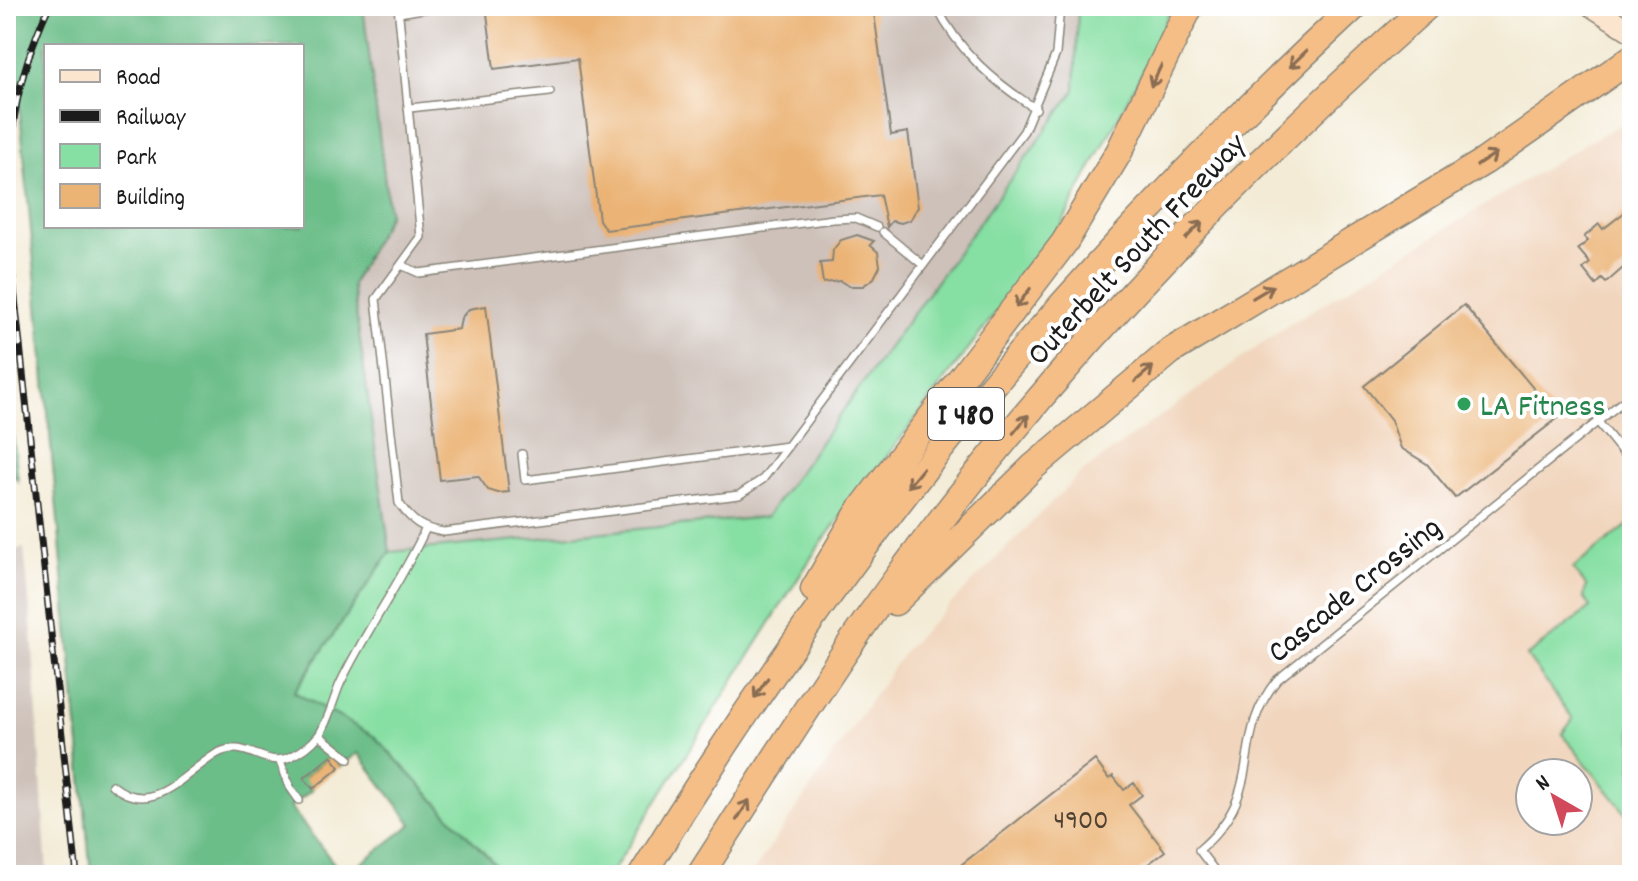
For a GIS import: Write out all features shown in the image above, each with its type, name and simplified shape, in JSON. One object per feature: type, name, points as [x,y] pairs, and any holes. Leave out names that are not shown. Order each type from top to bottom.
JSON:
[{"type":"highway","points":[[785,652],[823,570],[859,512],[1025,296],[1096,192],[1190,6]]},
{"type":"highway","name":"Outerbelt South Freeway","points":[[642,875],[785,652],[905,490],[1035,331],[1183,171],[1355,6]]},
{"type":"highway","name":"Outerbelt South Freeway","points":[[700,875],[869,617],[1004,444],[1144,282],[1291,132],[1427,6]]},
{"type":"highway","points":[[869,617],[905,595],[1033,467],[1171,351],[1216,320],[1485,161],[1632,58]]},
{"type":"main road","points":[[1591,6],[1632,32]]},
{"type":"lane","points":[[440,6],[398,10],[421,237],[376,299],[399,503],[409,518],[425,530],[444,532],[739,495],[763,479],[1024,131],[1036,109],[1056,54],[1060,6]]},
{"type":"lane","points":[[936,6],[969,57],[1001,87],[1036,109]]},
{"type":"lane","points":[[410,108],[550,92]]},
{"type":"lane","points":[[401,265],[419,273],[856,218],[880,229],[923,265]]},
{"type":"lane","name":"Cascade Crossing","points":[[1218,875],[1199,850],[1228,822],[1238,803],[1258,709],[1277,680],[1632,394]]},
{"type":"lane","points":[[1598,422],[1632,464]]},
{"type":"lane","points":[[522,454],[525,480],[788,446]]},
{"type":"lane","points":[[112,785],[125,796],[150,798],[219,752],[237,748],[268,761],[280,761],[306,748],[319,735],[340,684],[425,530]]},
{"type":"lane","points":[[319,735],[349,759]]},
{"type":"lane","points":[[280,761],[299,800]]},
{"type":"shaded area","points":[[363,6],[1078,6],[1075,90],[766,517],[390,552],[352,284],[389,214]]},
{"type":"shaded area","points":[[1632,119],[1632,875],[751,875],[906,649],[1081,473],[1287,326],[1588,142]]},
{"type":"shaded area","points":[[24,548],[47,875],[6,875],[6,552]]},
{"type":"green space","points":[[10,6],[363,6],[389,214],[352,284],[390,552],[294,692],[375,737],[505,875],[346,875],[412,824],[358,753],[340,767],[331,756],[305,777],[313,789],[290,807],[343,875],[91,875]]},
{"type":"green space","points":[[1078,6],[1172,6],[1146,65],[1058,231],[818,547],[610,875],[505,875],[375,737],[294,692],[390,552],[766,517],[1075,90]]},
{"type":"green space","points":[[6,366],[18,481],[6,465]]},
{"type":"green space","points":[[1632,522],[1632,821],[1594,774],[1594,757],[1581,757],[1562,734],[1573,719],[1527,656],[1590,608],[1584,598],[1586,586],[1573,568]]},
{"type":"building","points":[[486,6],[873,6],[891,135],[908,132],[918,207],[910,220],[901,223],[892,221],[887,227],[880,195],[606,230],[599,220],[578,58],[494,69]]},
{"type":"building","points":[[1625,212],[1632,220],[1632,260],[1606,283],[1602,279],[1596,285],[1583,269],[1590,263],[1578,249],[1588,241],[1584,237],[1599,224],[1603,229]]},
{"type":"building","points":[[857,235],[874,241],[870,245],[878,252],[880,266],[874,278],[863,286],[849,286],[840,281],[823,283],[820,263],[832,262],[833,250],[841,240]]},
{"type":"building","points":[[1464,305],[1558,418],[1455,498],[1427,464],[1401,448],[1391,420],[1364,386]]},
{"type":"building","points":[[486,306],[509,492],[488,490],[478,476],[440,480],[423,334],[459,329],[461,318],[469,309]]},
{"type":"building","points":[[331,756],[340,767],[313,789],[304,778]]},
{"type":"building","points":[[1095,760],[1109,779],[1113,776],[1124,790],[1134,783],[1142,795],[1129,805],[1165,851],[1134,875],[948,875]]},
{"type":"railway","points":[[10,227],[10,167],[15,114],[27,62],[49,6]]},
{"type":"railway","points":[[6,215],[77,875]]},
{"type":"place","name":"LA Fitness","points":[[1464,404]]}]
